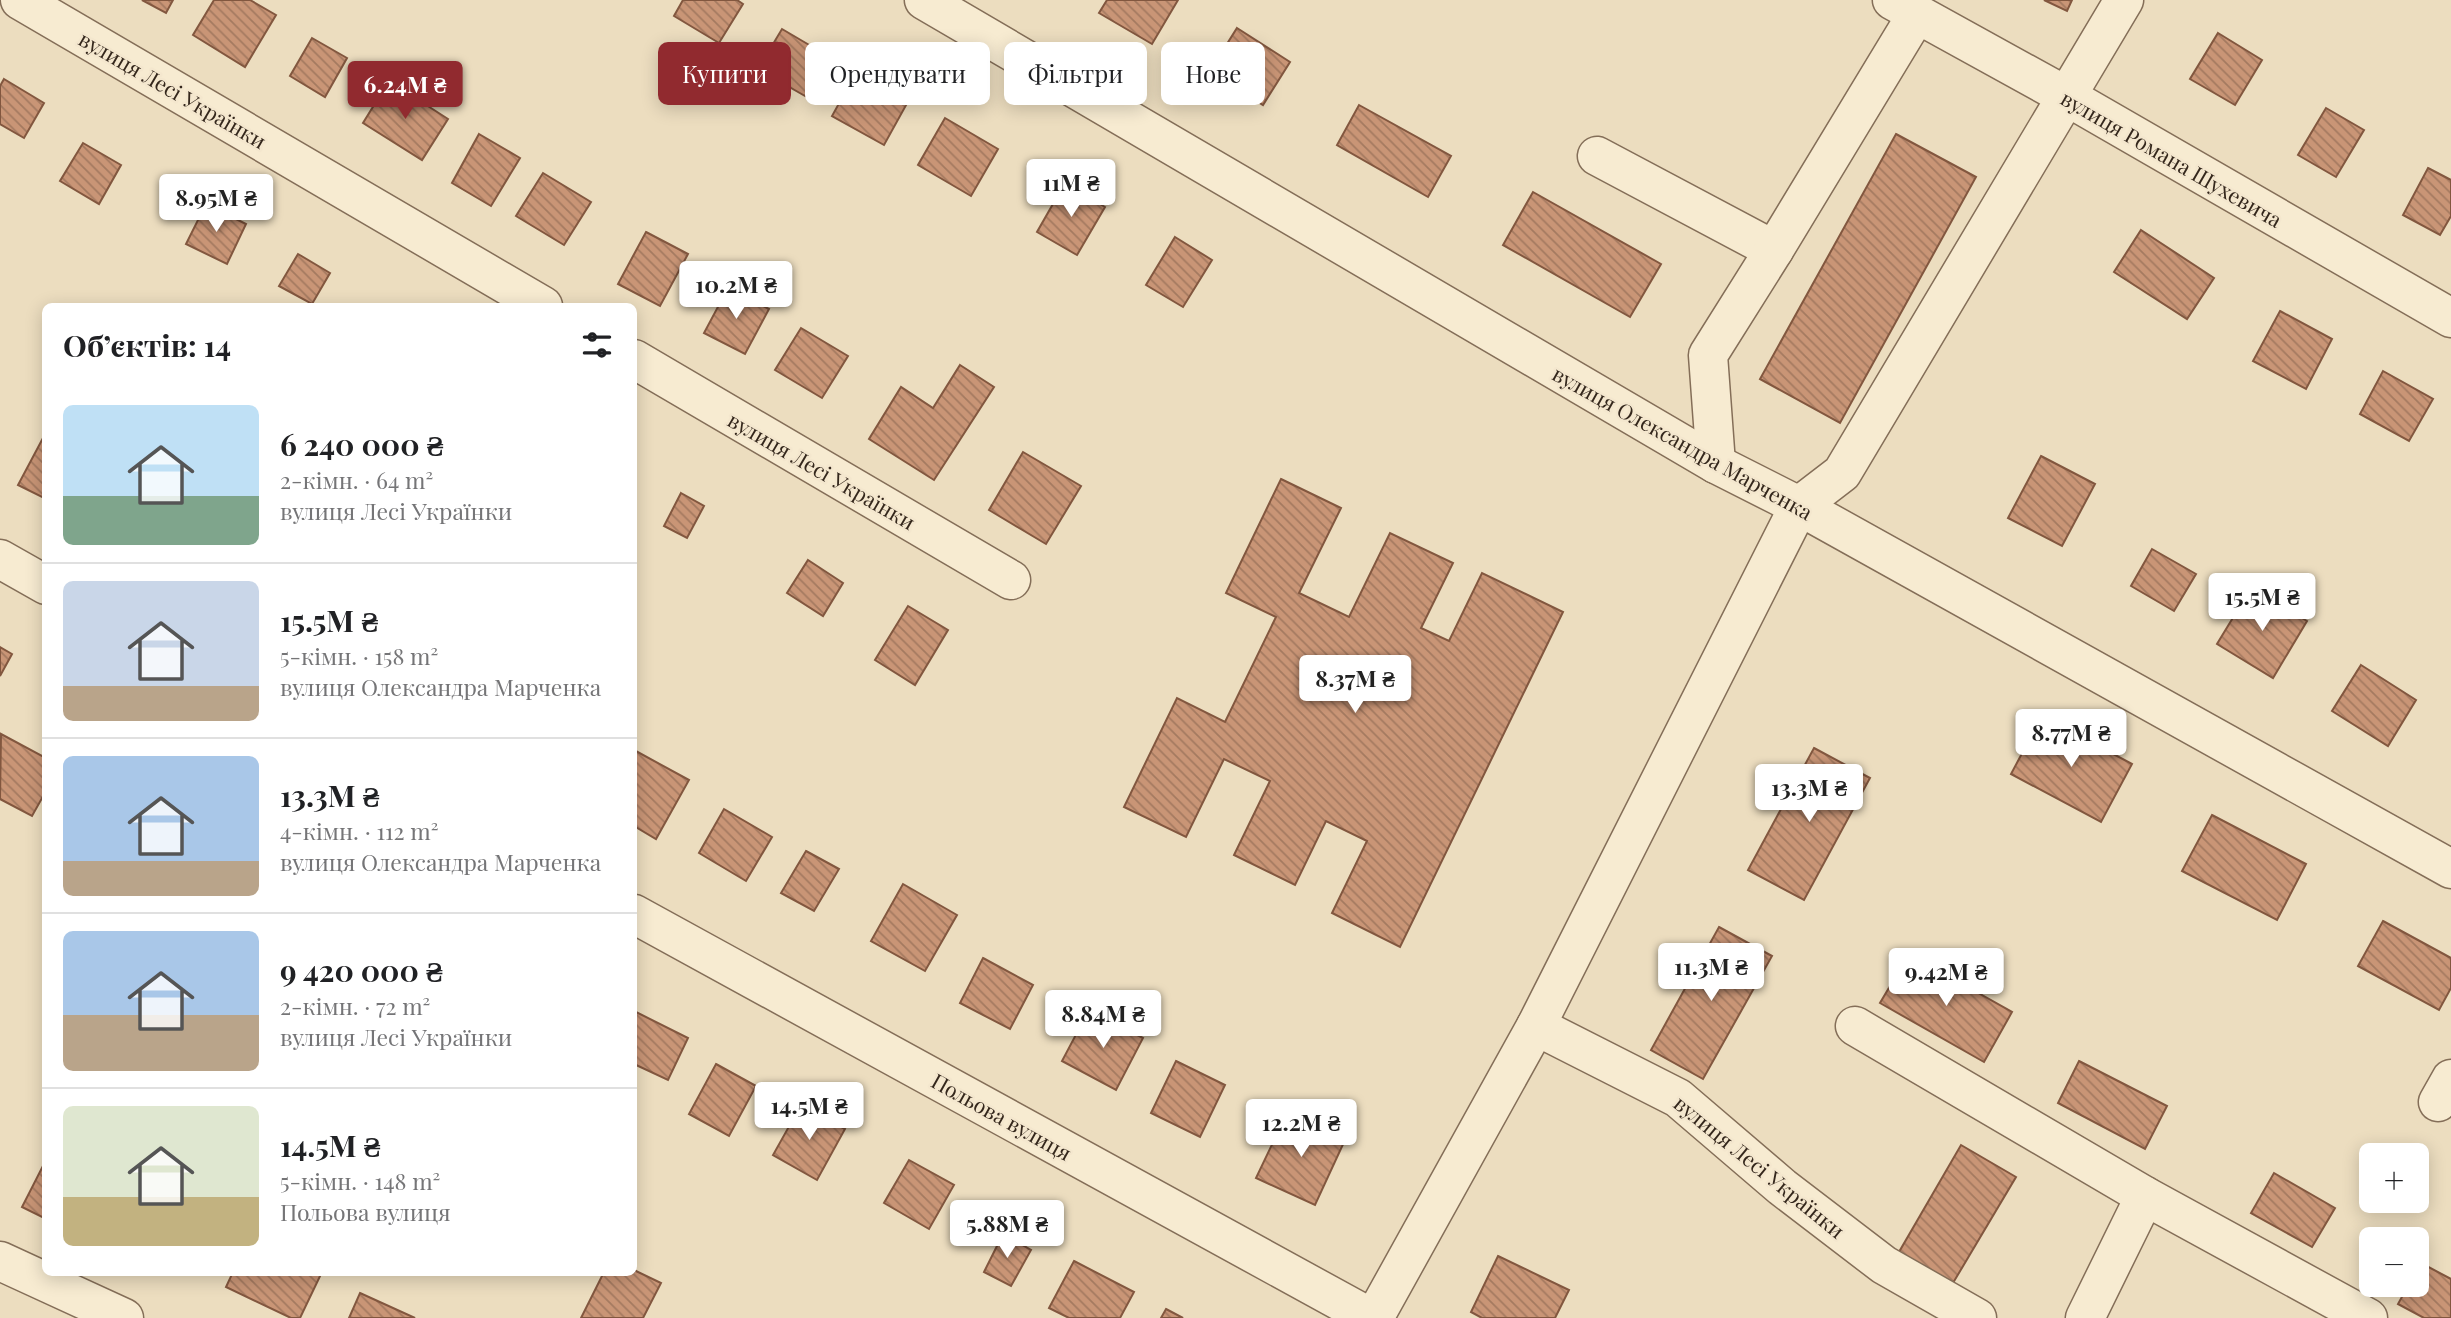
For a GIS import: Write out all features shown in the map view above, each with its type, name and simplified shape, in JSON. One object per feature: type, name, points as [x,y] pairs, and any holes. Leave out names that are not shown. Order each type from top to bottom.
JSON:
[{"type":"street","name":"вулиця Лесі Українки","points":[[20,0],[538,303]]},
{"type":"street","name":"вулиця Олександра Марченка","points":[[924,0],[1716,464],[1798,506],[2451,869]]},
{"type":"street","points":[[1373,1318],[1536,1026],[1798,506],[1842,473],[2124,0]]},
{"type":"street","points":[[1716,464],[1708,355],[1774,250],[1904,7]]},
{"type":"street","name":"вулиця Романа Шухевича","points":[[1904,7],[2066,96],[2451,318]]},
{"type":"street","points":[[1597,156],[1774,250]]},
{"type":"street","name":"вулиця Лесі Українки","points":[[637,361],[1011,580]]},
{"type":"street","points":[[0,559],[42,583]]},
{"type":"street","name":"Польова вулиця","points":[[637,916],[1373,1318]]},
{"type":"street","name":"вулиця Лесі Українки","points":[[1536,1026],[1678,1098],[1782,1187],[1884,1265],[1977,1318]]},
{"type":"street","points":[[1855,1026],[2145,1196],[2368,1318]]},
{"type":"street","points":[[2085,1318],[2145,1196]]},
{"type":"street","points":[[0,1261],[124,1318]]},
{"type":"building","points":[[142,0],[173,0],[166,13]]},
{"type":"building","points":[[214,0],[250,0],[276,15],[245,67],[193,35]]},
{"type":"building","points":[[683,0],[737,0],[743,4],[720,42],[674,16]]},
{"type":"building","points":[[1107,0],[1178,0],[1152,44],[1099,13]]},
{"type":"building","points":[[2044,0],[2072,0],[2067,11]]},
{"type":"building","points":[[1237,28],[1259,42],[1228,42]]},
{"type":"building","points":[[782,29],[805,42],[805,96],[791,88],[791,42],[774,42]]},
{"type":"building","points":[[2218,33],[2262,60],[2235,105],[2190,79]]},
{"type":"building","points":[[312,38],[347,58],[325,97],[290,76]]},
{"type":"building","points":[[1265,46],[1290,62],[1265,102]]},
{"type":"building","points":[[4,79],[44,103],[24,138],[0,124],[0,86]]},
{"type":"building","points":[[389,81],[448,119],[422,160],[363,123]]},
{"type":"building","points":[[838,105],[906,105],[884,145],[832,116]]},
{"type":"building","points":[[1359,105],[1451,156],[1428,197],[1337,145]]},
{"type":"building","points":[[2326,108],[2364,130],[2336,177],[2298,155]]},
{"type":"building","points":[[945,118],[998,149],[971,196],[918,165]]},
{"type":"building","points":[[479,134],[520,158],[491,206],[452,183]]},
{"type":"building","points":[[1896,134],[1976,177],[1840,423],[1760,379]]},
{"type":"building","points":[[83,143],[121,165],[99,204],[60,181]]},
{"type":"building","points":[[2428,168],[2451,180],[2451,216],[2440,235],[2403,215]]},
{"type":"building","points":[[543,173],[591,202],[564,245],[516,216]]},
{"type":"building","points":[[1065,183],[1105,207],[1077,255],[1037,232]]},
{"type":"building","points":[[1533,192],[1661,264],[1630,317],[1503,245]]},
{"type":"building","points":[[206,204],[246,224],[227,264],[186,244]]},
{"type":"building","points":[[2141,230],[2214,278],[2187,319],[2114,272]]},
{"type":"building","points":[[646,232],[688,254],[660,306],[618,284]]},
{"type":"building","points":[[1175,237],[1212,260],[1183,307],[1146,285]]},
{"type":"building","points":[[298,254],[330,273],[313,303],[279,286]]},
{"type":"building","points":[[728,288],[769,309],[745,354],[704,333]]},
{"type":"building","points":[[2280,311],[2332,339],[2306,389],[2253,361]]},
{"type":"building","points":[[801,328],[848,356],[822,398],[775,370]]},
{"type":"building","points":[[960,365],[994,387],[934,480],[869,439],[901,387],[933,408]]},
{"type":"building","points":[[2383,371],[2433,399],[2409,441],[2360,414]]},
{"type":"building","points":[[42,440],[42,497],[18,485]]},
{"type":"building","points":[[1023,452],[1081,486],[1046,544],[989,510]]},
{"type":"building","points":[[2041,456],[2095,484],[2062,546],[2008,518]]},
{"type":"building","points":[[1281,479],[1341,508],[1299,593],[1349,617],[1390,533],[1453,563],[1421,628],[1449,641],[1482,573],[1563,612],[1400,947],[1332,913],[1367,841],[1326,821],[1295,885],[1234,855],[1270,781],[1224,759],[1186,837],[1124,807],[1177,698],[1225,722],[1276,617],[1226,593]]},
{"type":"building","points":[[681,493],[704,506],[687,538],[664,526]]},
{"type":"building","points":[[2152,549],[2196,574],[2174,611],[2131,586]]},
{"type":"building","points":[[808,560],[843,583],[823,616],[787,593]]},
{"type":"building","points":[[2251,588],[2307,621],[2273,678],[2217,644]]},
{"type":"building","points":[[908,606],[948,630],[915,685],[875,660]]},
{"type":"building","points":[[0,647],[12,654],[0,676]]},
{"type":"building","points":[[2361,665],[2416,700],[2388,746],[2332,711]]},
{"type":"building","points":[[2042,716],[2132,764],[2101,822],[2011,774]]},
{"type":"building","points":[[1,734],[42,756],[42,798],[32,816],[0,799]]},
{"type":"building","points":[[1814,748],[1870,778],[1804,900],[1748,870]]},
{"type":"building","points":[[637,752],[689,780],[656,839],[637,828]]},
{"type":"building","points":[[724,809],[772,837],[746,881],[699,853]]},
{"type":"building","points":[[2212,815],[2306,864],[2277,920],[2182,871]]},
{"type":"building","points":[[806,851],[839,869],[814,911],[781,893]]},
{"type":"building","points":[[903,884],[957,915],[925,971],[871,941]]},
{"type":"building","points":[[2383,921],[2451,958],[2451,988],[2439,1010],[2358,966]]},
{"type":"building","points":[[1719,927],[1772,956],[1703,1079],[1651,1050]]},
{"type":"building","points":[[1909,954],[2012,1012],[1984,1062],[1880,1003]]},
{"type":"building","points":[[983,958],[1033,985],[1010,1029],[960,1003]]},
{"type":"building","points":[[1089,1010],[1143,1038],[1116,1090],[1062,1061]]},
{"type":"building","points":[[637,1012],[688,1038],[668,1080],[637,1065]]},
{"type":"building","points":[[1176,1061],[1225,1085],[1200,1137],[1151,1113]]},
{"type":"building","points":[[2079,1061],[2167,1106],[2145,1149],[2058,1103]]},
{"type":"building","points":[[716,1064],[756,1086],[729,1136],[689,1114]]},
{"type":"building","points":[[801,1105],[845,1129],[817,1180],[773,1155]]},
{"type":"building","points":[[1287,1113],[1345,1140],[1315,1205],[1256,1178]]},
{"type":"building","points":[[1961,1145],[2016,1177],[1953,1283],[1899,1252]]},
{"type":"building","points":[[909,1160],[954,1185],[929,1229],[884,1203]]},
{"type":"building","points":[[42,1168],[42,1217],[22,1207]]},
{"type":"building","points":[[2274,1173],[2335,1208],[2312,1247],[2251,1213]]},
{"type":"building","points":[[1003,1234],[1031,1250],[1011,1286],[984,1272]]},
{"type":"building","points":[[1498,1256],[1569,1290],[1555,1318],[1482,1318],[1471,1312]]},
{"type":"building","points":[[1074,1261],[1134,1292],[1120,1318],[1069,1318],[1049,1308]]},
{"type":"building","points":[[2429,1267],[2451,1279],[2451,1318],[2424,1318],[2398,1304],[2402,1297],[2429,1297]]},
{"type":"building","points":[[637,1271],[661,1283],[643,1318],[581,1318],[602,1276],[637,1276]]},
{"type":"building","points":[[231,1276],[320,1276],[300,1318],[291,1318],[226,1287]]},
{"type":"building","points":[[360,1293],[415,1318],[349,1318]]},
{"type":"building","points":[[1166,1309],[1183,1318],[1161,1318]]}]
